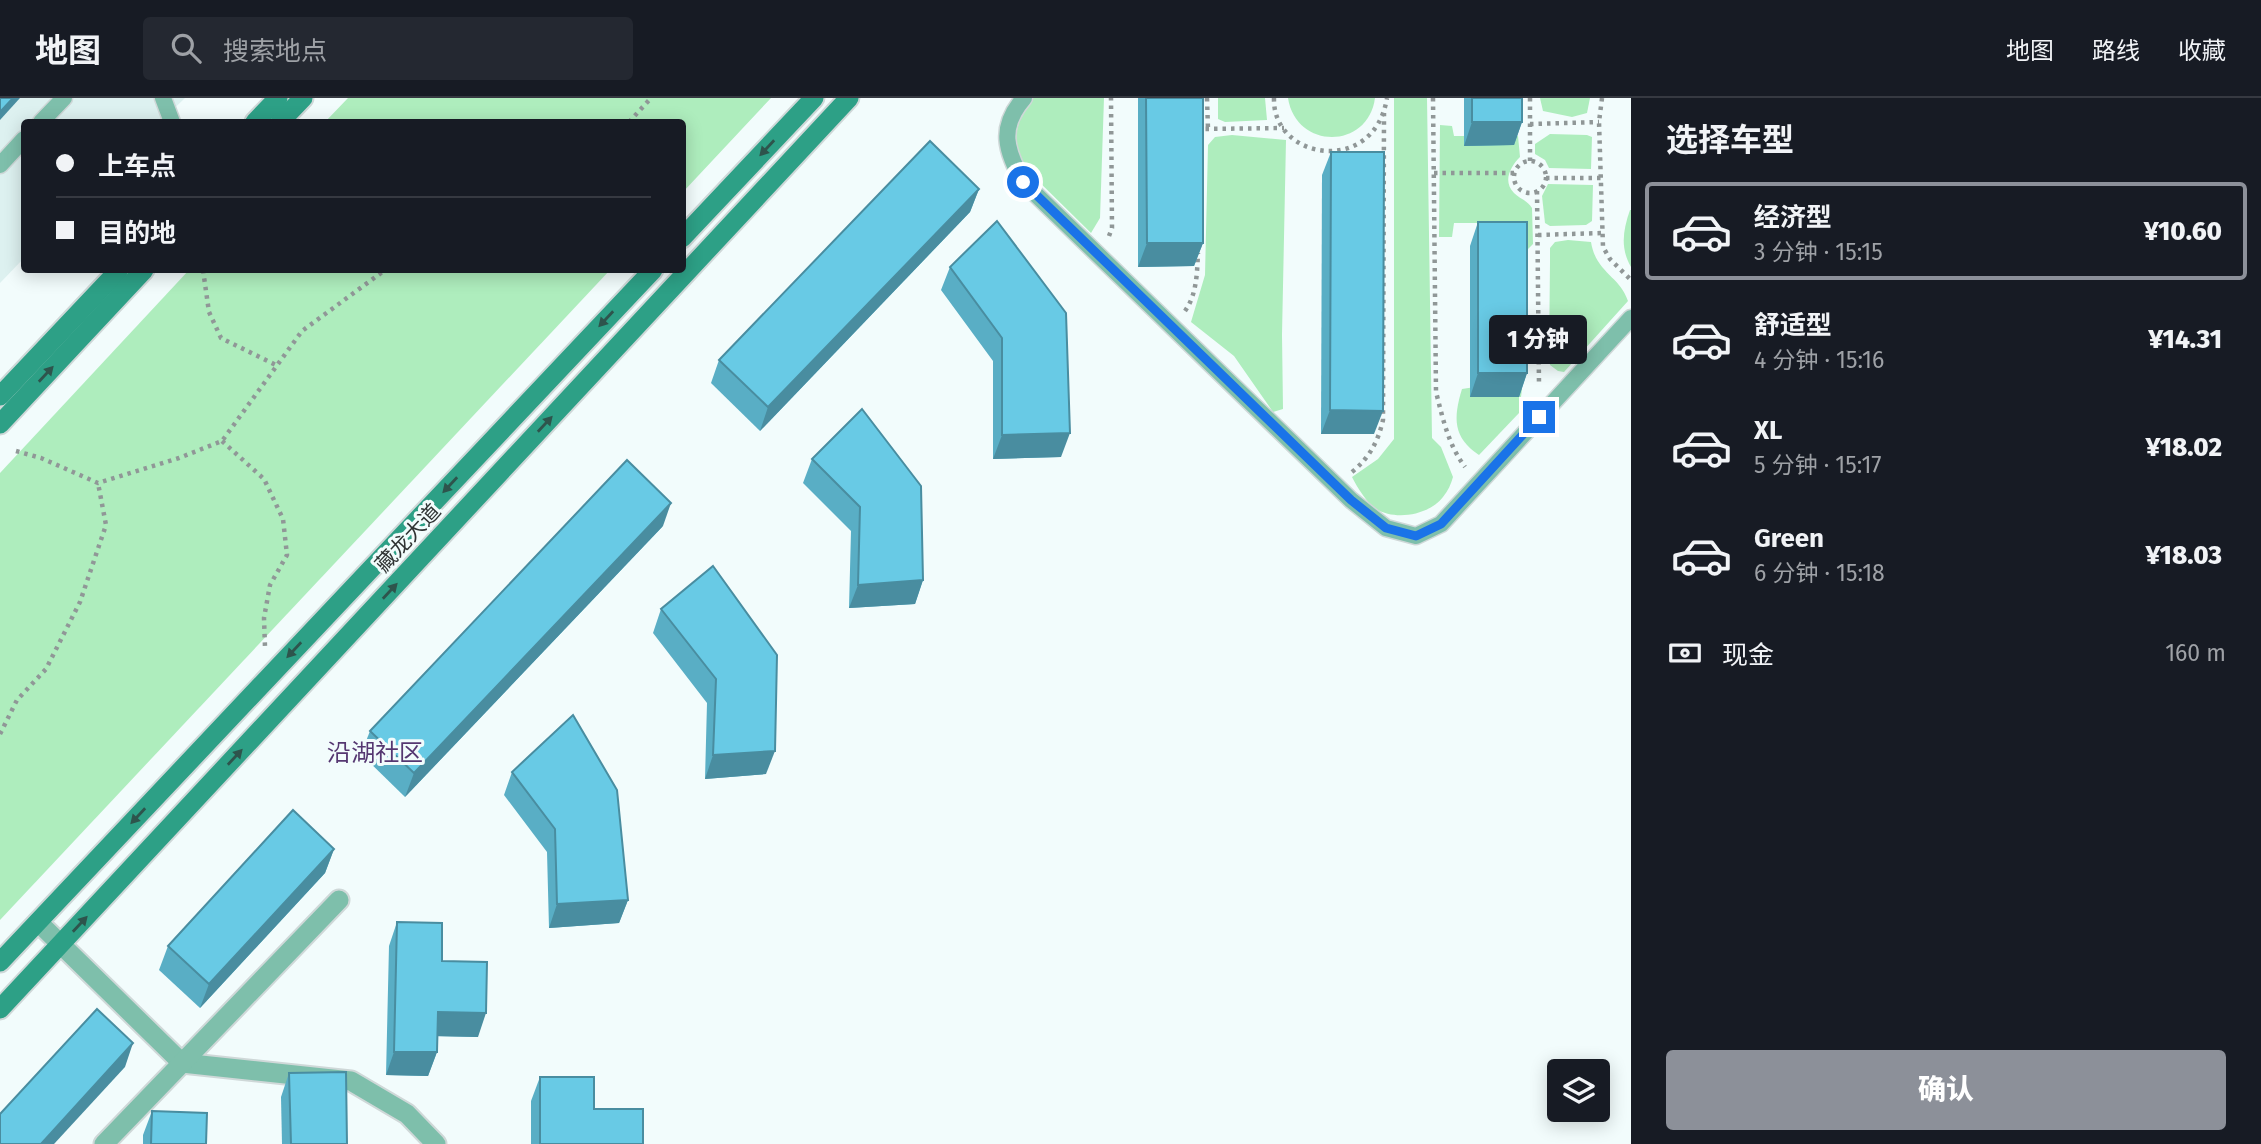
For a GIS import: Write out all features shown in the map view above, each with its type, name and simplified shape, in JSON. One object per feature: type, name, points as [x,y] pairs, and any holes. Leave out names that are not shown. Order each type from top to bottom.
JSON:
[{"type":"main road","points":[[258,119],[278,98]]},
{"type":"main road","points":[[283,119],[303,98]]},
{"type":"main road","points":[[686,234],[814,98]]},
{"type":"main road","name":"藏龙大道","points":[[0,1009],[849,98]]},
{"type":"main road","points":[[0,396],[115,273]]},
{"type":"main road","points":[[0,424],[141,273]]},
{"type":"main road","name":"藏龙大道","points":[[0,962],[650,273]]},
{"type":"street","points":[[104,1144],[339,900]]},
{"type":"street","points":[[38,922],[182,1063],[351,1081],[407,1114],[436,1144]]},
{"type":"lane","points":[[44,119],[64,98]]},
{"type":"lane","points":[[163,98],[171,119]]},
{"type":"lane","points":[[1024,98],[1016,107],[1006,131],[1009,157],[1023,182],[1336,485],[1386,528],[1416,536],[1441,524],[1631,318]]},
{"type":"lane","points":[[0,165],[21,142]]},
{"type":"path","points":[[632,119],[651,98]]},
{"type":"path","points":[[1096,253],[1107,241],[1112,228],[1111,98]]},
{"type":"path","points":[[1207,98],[1208,129]]},
{"type":"path","points":[[1273,98],[1279,121],[1291,136],[1306,147],[1325,152],[1343,150],[1361,143],[1376,130],[1384,113]]},
{"type":"path","points":[[1336,485],[1362,464],[1379,440],[1383,420],[1384,113],[1387,98]]},
{"type":"path","points":[[1433,98],[1436,392],[1454,453],[1478,484]]},
{"type":"path","points":[[1530,98],[1531,161]]},
{"type":"path","points":[[1602,98],[1599,122],[1603,247],[1610,259],[1631,279]]},
{"type":"path","points":[[1530,124],[1599,122]]},
{"type":"path","points":[[1200,143],[1200,129],[1284,128]]},
{"type":"path","points":[[1537,191],[1527,193],[1518,187],[1514,173],[1521,164],[1531,161],[1540,165],[1546,178]]},
{"type":"path","points":[[1434,173],[1514,173]]},
{"type":"path","points":[[1546,178],[1601,178]]},
{"type":"path","points":[[1539,417],[1537,191],[1546,178]]},
{"type":"path","points":[[1538,235],[1602,233]]},
{"type":"path","points":[[1173,327],[1189,304],[1197,279],[1198,252]]},
{"type":"path","points":[[203,273],[209,312],[221,338],[278,366]]},
{"type":"path","points":[[16,451],[41,458],[98,483],[179,458],[222,441],[302,331],[381,273]]},
{"type":"path","points":[[222,441],[264,479],[283,519],[287,555],[270,585],[264,618],[265,656]]},
{"type":"path","points":[[0,734],[1,726],[17,700],[46,669],[80,602],[106,525],[98,483]]},
{"type":"shaded area","points":[[0,98],[185,98],[163,119],[21,119],[21,261],[0,283]]},
{"type":"green space","points":[[348,98],[771,98],[686,189],[686,119],[328,119]]},
{"type":"green space","points":[[1033,98],[1104,98],[1100,218],[1091,233],[1021,161],[1016,133],[1022,115]]},
{"type":"green space","points":[[1218,98],[1265,98],[1267,120],[1225,122],[1218,119]]},
{"type":"green space","points":[[1288,98],[1375,98],[1370,115],[1360,127],[1347,135],[1332,137],[1317,135],[1304,127],[1294,115]]},
{"type":"green space","points":[[1394,98],[1427,98],[1432,438],[1441,447],[1453,477],[1437,503],[1421,512],[1402,515],[1376,509],[1359,490],[1352,477],[1378,459],[1394,439]]},
{"type":"green space","points":[[1540,98],[1590,98],[1587,113],[1572,117],[1543,111]]},
{"type":"green space","points":[[1440,125],[1452,126],[1454,136],[1518,136],[1520,157],[1511,169],[1508,179],[1514,193],[1532,208],[1533,244],[1524,253],[1494,223],[1454,223],[1452,237],[1439,237]]},
{"type":"green space","points":[[1550,134],[1592,137],[1591,169],[1549,168],[1545,160],[1535,154],[1535,144]]},
{"type":"green space","points":[[1232,135],[1286,140],[1283,409],[1273,412],[1234,356],[1191,322],[1205,275],[1208,145],[1215,137]]},
{"type":"green space","points":[[1548,184],[1593,185],[1592,221],[1586,225],[1550,226],[1545,223],[1542,196]]},
{"type":"green space","points":[[1630,210],[1631,267],[1625,253],[1624,239]]},
{"type":"green space","points":[[1555,242],[1591,242],[1598,261],[1620,286],[1628,301],[1564,372],[1550,365],[1549,359],[1550,248]]},
{"type":"green space","points":[[186,273],[607,273],[0,920],[0,473]]},
{"type":"green space","points":[[1501,383],[1522,389],[1519,413],[1479,455],[1464,442],[1457,426],[1457,409],[1462,389]]},
{"type":"building","points":[[0,98],[13,98],[0,112]]},
{"type":"building","points":[[1146,98],[1203,98],[1203,243],[1147,243]]},
{"type":"building","points":[[1472,98],[1522,98],[1522,122],[1472,122]]},
{"type":"building","points":[[930,141],[979,189],[768,407],[719,360]]},
{"type":"building","points":[[1331,152],[1384,152],[1383,411],[1330,410]]},
{"type":"building","points":[[997,221],[1066,313],[1070,433],[1002,435],[1002,338],[950,267]]},
{"type":"building","points":[[1478,222],[1527,222],[1527,373],[1478,373]]},
{"type":"building","points":[[862,409],[921,486],[923,580],[858,585],[860,507],[812,459]]},
{"type":"building","points":[[627,460],[671,503],[414,773],[370,731]]},
{"type":"building","points":[[713,566],[777,655],[775,751],[713,755],[716,679],[661,609]]},
{"type":"building","points":[[573,715],[617,790],[628,900],[557,904],[555,829],[512,772]]},
{"type":"building","points":[[293,810],[334,849],[209,984],[168,946]]},
{"type":"building","points":[[397,922],[442,923],[442,961],[487,962],[486,1013],[438,1012],[437,1052],[394,1052]]},
{"type":"building","points":[[97,1009],[133,1043],[41,1144],[0,1144],[0,1114]]},
{"type":"building","points":[[346,1072],[347,1144],[291,1144],[289,1073]]},
{"type":"building","points":[[540,1077],[594,1077],[594,1109],[643,1109],[643,1144],[540,1144]]},
{"type":"building","points":[[152,1111],[207,1113],[206,1144],[151,1144]]},
{"type":"district","name":"沿湖社区","points":[[375,753]]},
{"type":"route","points":[[1023,182],[1351,500],[1386,528],[1416,536],[1441,524],[1539,417]]}]
